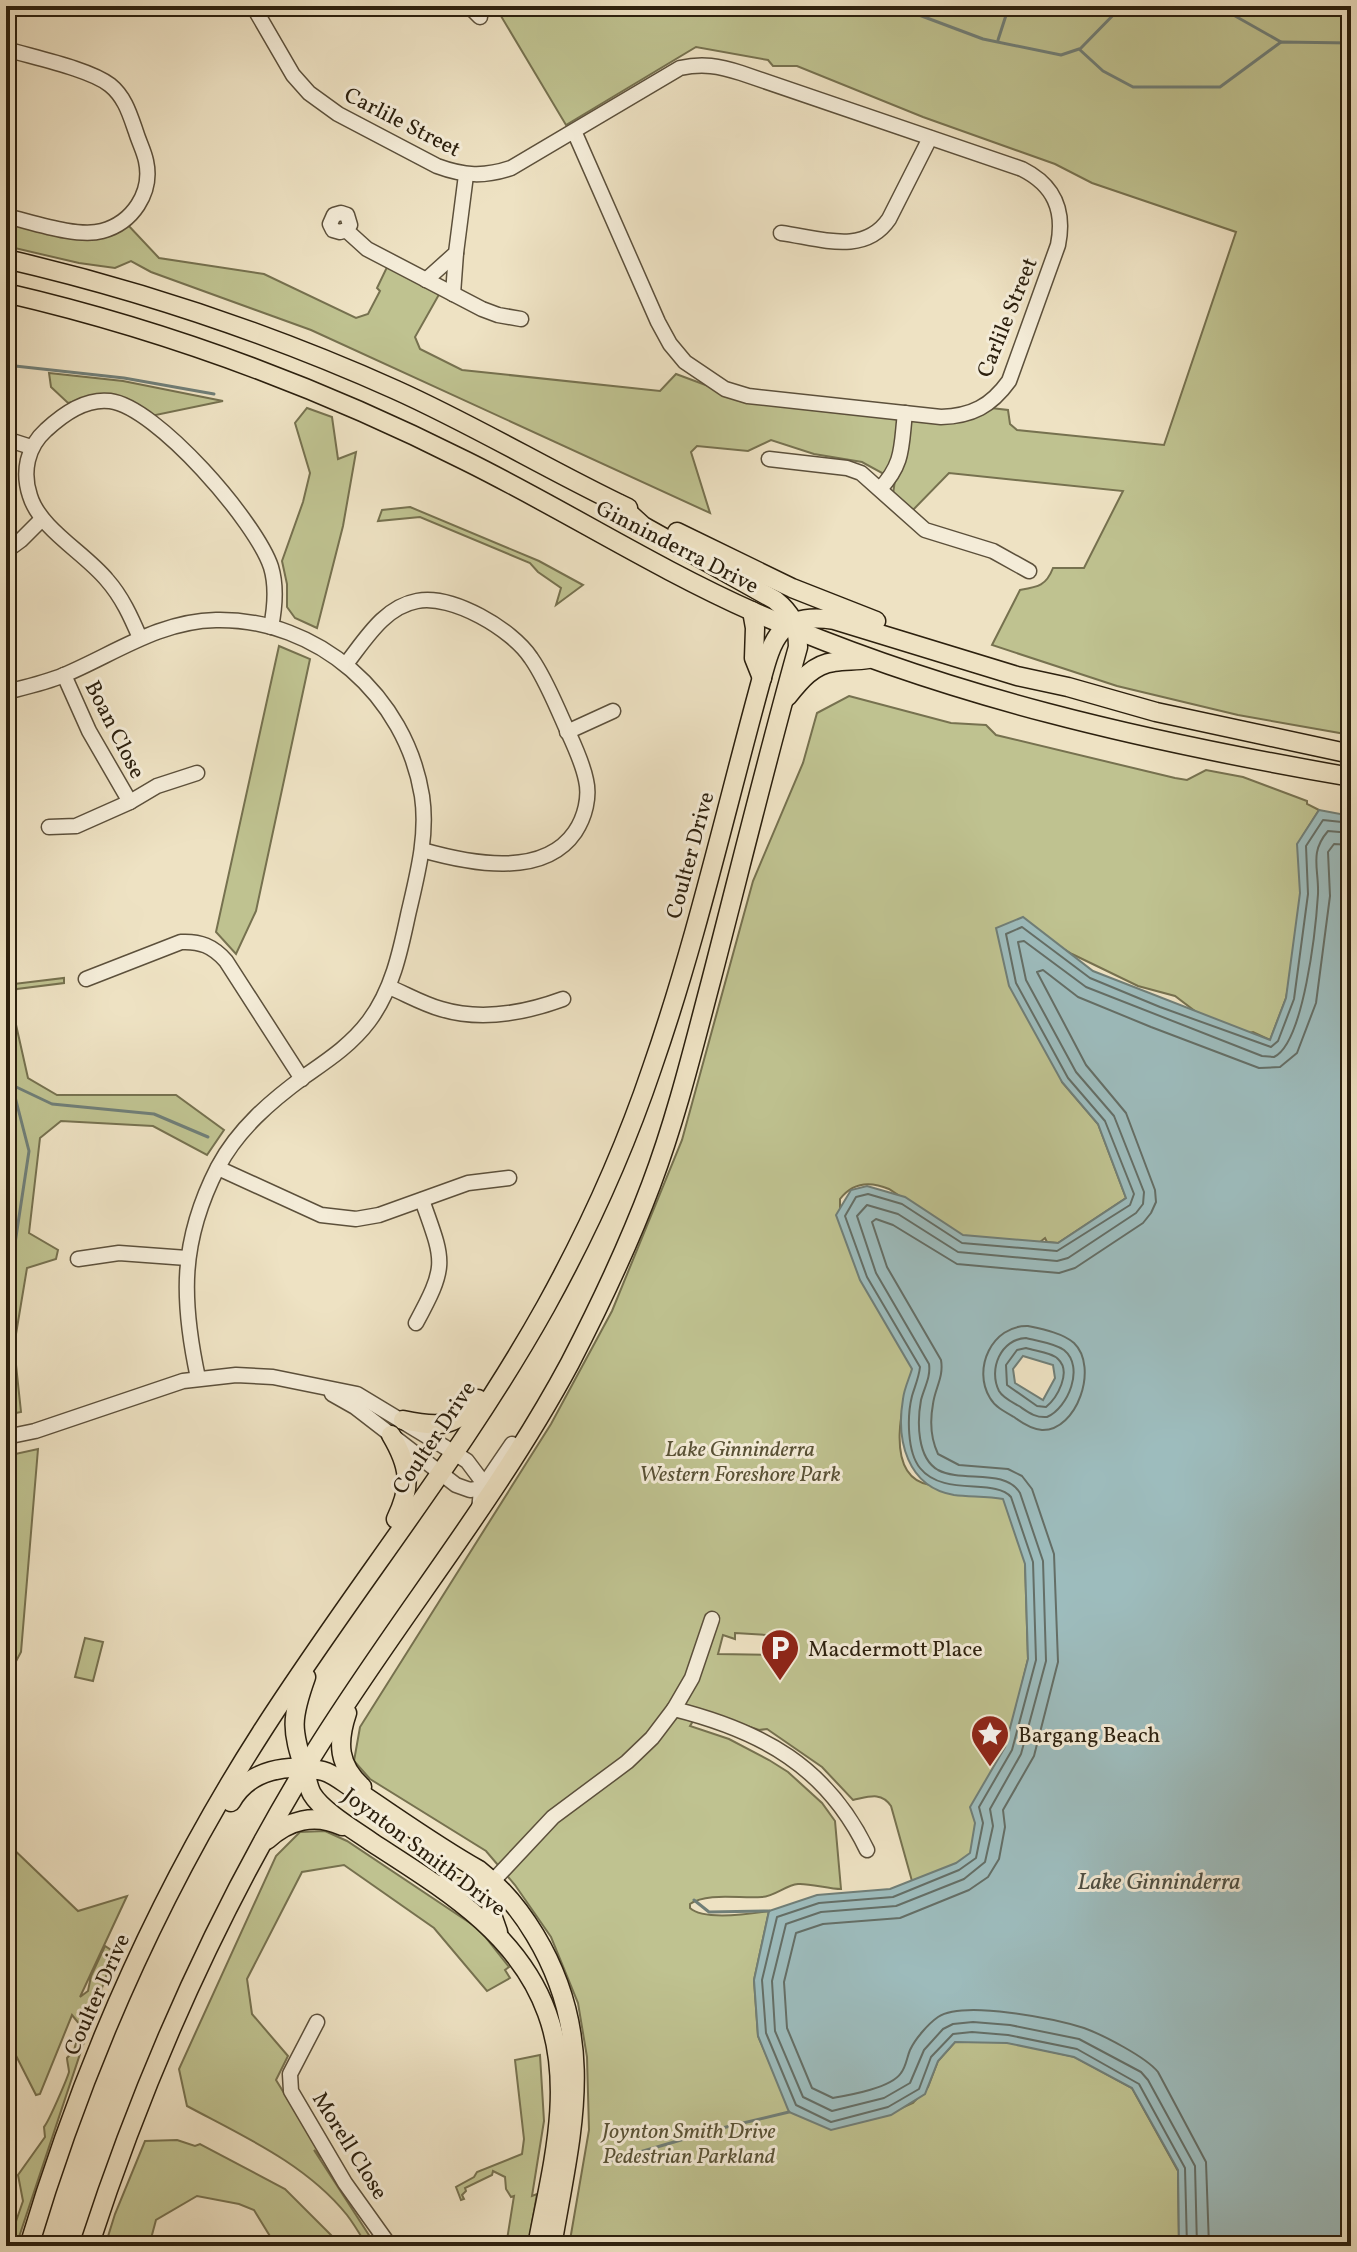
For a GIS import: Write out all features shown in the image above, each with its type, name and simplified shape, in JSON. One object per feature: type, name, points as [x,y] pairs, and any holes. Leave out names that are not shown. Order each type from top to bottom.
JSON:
[{"type":"main road","name":"Ginninderra Drive","points":[[6,259],[111,286],[287,344],[396,390],[792,588],[871,620],[1068,687],[1156,712],[1351,754]]},
{"type":"main road","name":"Ginninderra Drive","points":[[6,293],[149,331],[253,366],[323,394],[469,462],[675,575],[752,611],[796,624],[870,658],[1011,704],[1097,727],[1351,777]]},
{"type":"main road","points":[[89,2246],[138,2104],[178,2006],[258,1848],[304,1770],[538,1420],[595,1312],[652,1184],[691,1058],[798,647],[796,624],[775,600],[643,526],[619,504]]},
{"type":"main road","points":[[752,611],[754,658],[762,678]]},
{"type":"main road","name":"Ginninderra Drive","points":[[796,624],[834,620],[1017,676],[1068,687]]},
{"type":"main road","name":"Coulter Drive","points":[[29,2246],[49,2177],[84,2083],[122,1991],[180,1873],[260,1735],[508,1370],[559,1282],[606,1186],[639,1105],[669,1015],[762,678],[776,637],[796,624]]},
{"type":"main road","points":[[782,702],[800,680],[821,665],[870,658]]},
{"type":"main road","points":[[403,1420],[432,1426],[450,1423],[464,1415],[493,1378],[508,1370]]},
{"type":"main road","points":[[387,1548],[405,1502],[408,1483],[406,1463],[391,1435]]},
{"type":"main road","name":"Joynton Smith Drive","points":[[315,1653],[298,1699],[293,1728],[296,1749],[311,1793],[363,1836],[472,1911],[524,1965],[540,1996],[554,2034],[561,2075],[561,2106],[537,2246]]},
{"type":"main road","points":[[362,1682],[341,1733],[340,1747],[346,1769],[363,1788],[460,1851],[486,1876],[494,1926],[504,1941]]},
{"type":"main road","name":"Joynton Smith Drive","points":[[180,1873],[196,1861],[235,1795],[256,1776],[286,1767],[325,1771],[486,1876],[520,1913],[543,1949],[557,1977],[571,2027],[576,2104],[552,2246]]},
{"type":"main road","points":[[258,1848],[293,1822],[306,1820],[335,1822],[363,1836]]},
{"type":"main road","points":[[435,1883],[453,1888],[471,1887],[486,1876]]},
{"type":"street","name":"Carlile Street","points":[[253,6],[293,75],[318,101],[437,166],[466,175],[494,174],[511,168],[680,68],[696,64],[741,73],[1037,176],[1058,203],[1062,228],[1012,373],[998,395],[977,411],[959,416],[748,396],[714,384],[694,370],[670,344],[574,131]]},
{"type":"street","points":[[469,6],[480,17]]},
{"type":"street","points":[[6,49],[91,75],[112,87],[129,112],[146,162],[147,179],[140,203],[130,216],[100,232],[75,232],[6,216]]},
{"type":"street","points":[[781,233],[846,242],[871,239],[889,219],[930,138]]},
{"type":"street","points":[[453,294],[466,175]]},
{"type":"street","points":[[346,230],[367,249],[490,313],[521,319]]},
{"type":"street","points":[[426,280],[456,253]]},
{"type":"street","points":[[140,638],[121,599],[107,579],[42,519],[30,499],[26,480],[31,447],[74,408],[91,402],[116,402],[140,413],[189,455],[219,488],[264,551],[275,588],[271,627]]},
{"type":"street","points":[[880,489],[900,460],[905,413]]},
{"type":"street","points":[[6,439],[31,447]]},
{"type":"street","points":[[769,459],[847,468],[861,473],[925,530],[993,551],[1029,571]]},
{"type":"street","points":[[6,551],[42,519]]},
{"type":"street","points":[[346,664],[391,612],[415,601],[449,601],[509,635],[524,648],[541,675],[582,763],[587,799],[579,825],[570,840],[557,850],[529,859],[490,863],[422,850]]},
{"type":"street","points":[[6,692],[64,675],[140,638],[180,625],[214,620],[238,621],[271,627],[320,646],[346,664],[389,709],[412,755],[422,796],[422,850],[399,957],[389,987],[368,1022],[351,1041],[268,1105],[246,1128],[218,1168],[199,1211],[187,1258],[186,1318],[198,1378]]},
{"type":"street","name":"Boan Close","points":[[64,675],[89,731],[130,802]]},
{"type":"street","points":[[567,732],[613,711]]},
{"type":"street","name":"Boan Close","points":[[49,827],[63,829],[76,826],[157,786],[197,773]]},
{"type":"street","points":[[86,979],[181,942],[209,946],[226,961],[302,1079]]},
{"type":"street","points":[[389,987],[441,1009],[463,1014],[530,1012],[563,999]]},
{"type":"street","points":[[218,1168],[298,1207],[332,1217],[356,1219],[379,1215],[468,1183],[509,1178]]},
{"type":"street","points":[[416,1323],[439,1278],[441,1264],[422,1200]]},
{"type":"street","points":[[78,1259],[119,1253],[187,1258]]},
{"type":"street","points":[[6,1437],[154,1389],[198,1378],[236,1375],[273,1377],[357,1394],[467,1461],[477,1472],[482,1488],[479,1510]]},
{"type":"street","points":[[324,1389],[355,1407],[456,1485],[470,1490],[482,1488],[523,1428],[538,1420]]},
{"type":"street","points":[[486,1876],[569,1803],[627,1762],[652,1738],[692,1678],[712,1619]]},
{"type":"street","points":[[674,1709],[735,1728],[774,1746],[799,1762],[845,1811],[867,1850]]},
{"type":"street","name":"Morell Close","points":[[317,2022],[290,2074],[291,2091],[345,2183],[390,2246]]},
{"type":"green space","points":[[495,6],[1351,6],[1351,735],[1238,715],[1117,686],[992,645],[1020,590],[1041,585],[1053,568],[1084,568],[1123,491],[949,473],[911,512],[893,494],[895,480],[862,462],[814,454],[771,440],[748,451],[697,446],[691,452],[710,513],[311,330],[151,272],[131,261],[115,268],[6,246],[6,222],[83,237],[113,232],[128,225],[159,258],[264,274],[356,318],[368,314],[380,291],[377,288],[388,265],[441,291],[415,337],[420,349],[462,370],[660,391],[676,374],[719,390],[958,417],[991,408],[1008,410],[1010,424],[1017,430],[1164,445],[1236,232],[1092,183],[1055,164],[923,117],[797,66],[773,66],[768,60],[696,47],[566,125]]},
{"type":"green space","points":[[49,373],[123,381],[223,401],[151,416],[130,402],[112,396],[68,403],[51,387]]},
{"type":"green space","points":[[307,408],[332,417],[338,459],[356,452],[343,526],[317,628],[295,618],[287,607],[287,584],[282,561],[310,473],[295,423]]},
{"type":"green space","points":[[410,507],[539,561],[583,585],[556,605],[561,588],[530,563],[420,517],[378,521],[382,510]]},
{"type":"green space","points":[[279,646],[310,659],[256,911],[236,954],[216,932]]},
{"type":"green space","name":"Lake Ginninderra Western Foreshore Park","points":[[849,696],[951,723],[986,725],[996,735],[1175,778],[1187,780],[1206,770],[1243,777],[1307,801],[1319,810],[1302,837],[1304,904],[1286,998],[1270,1040],[1253,1032],[1208,1021],[1175,996],[1138,986],[1042,936],[1062,1082],[1098,1124],[1126,1198],[1058,1243],[1047,1242],[1045,1238],[1035,1246],[978,1248],[882,1186],[856,1186],[840,1199],[840,1211],[915,1368],[901,1416],[901,1452],[906,1467],[915,1479],[930,1485],[1000,1480],[1024,1558],[1028,1557],[1025,1563],[1028,1659],[1008,1743],[970,1860],[912,1881],[891,1806],[883,1798],[874,1796],[853,1800],[822,1767],[767,1729],[759,1730],[700,1710],[690,1726],[729,1739],[788,1772],[822,1803],[835,1821],[841,1889],[798,1884],[767,1896],[715,1897],[690,1904],[690,1908],[697,1912],[716,1915],[769,1911],[754,1980],[758,2036],[788,2106],[897,2110],[913,2103],[928,2087],[938,2061],[955,2042],[991,2038],[1075,2057],[1132,2088],[1178,2171],[1179,2246],[569,2246],[589,2130],[587,2057],[578,2003],[551,1937],[515,1885],[486,1851],[370,1779],[354,1761],[360,1727],[551,1424],[612,1311],[682,1140],[753,881],[803,763],[817,713]],"holes":[[[735,1633],[782,1636],[781,1661],[774,1661],[775,1657],[771,1655],[718,1654],[723,1635],[735,1639]]]},
{"type":"green space","points":[[64,978],[64,983],[17,989],[10,998],[28,1078],[57,1095],[176,1095],[224,1130],[207,1155],[153,1126],[61,1121],[40,1138],[29,1233],[58,1250],[56,1259],[27,1268],[14,1346],[21,1412],[6,1415],[6,980],[14,984]]},
{"type":"green space","points":[[38,1449],[21,1652],[6,1680],[6,1456]]},
{"type":"green space","points":[[85,1638],[103,1642],[93,1681],[75,1677]]},
{"type":"green space","points":[[325,1831],[347,1841],[479,1929],[509,1967],[505,1970],[510,1978],[487,1991],[434,1928],[344,1865],[302,1872],[247,1979],[252,2014],[288,2056],[276,2080],[327,2163],[314,2150],[376,2246],[367,2246],[331,2197],[293,2166],[187,2106],[179,2069],[276,1856],[300,1832]]},
{"type":"green space","points":[[6,1842],[78,1911],[127,1896],[80,1997],[88,1991],[91,1976],[105,1946],[114,1952],[16,2246],[6,2246],[6,2232],[13,2230],[23,2201],[18,2175],[45,2137],[44,2127],[68,2076],[67,2058],[74,2050],[81,2026],[72,2015],[40,2094],[36,2095],[6,2036]]},
{"type":"green space","points":[[540,2055],[544,2121],[528,2246],[506,2246],[514,2196],[511,2197],[506,2189],[505,2177],[493,2171],[492,2175],[465,2188],[464,2199],[461,2200],[456,2187],[477,2172],[522,2154],[524,2139],[515,2060]]},
{"type":"green space","points":[[177,2140],[195,2146],[200,2144],[285,2189],[342,2246],[276,2246],[254,2210],[197,2196],[156,2220],[149,2246],[105,2246],[145,2141]]},
{"type":"water","name":"Lake Ginninderra","points":[[1319,810],[1351,816],[1351,2246],[1179,2246],[1178,2170],[1132,2088],[1074,2057],[1007,2043],[955,2042],[938,2061],[925,2094],[891,2115],[831,2130],[789,2112],[758,2036],[754,1980],[769,1911],[817,1895],[890,1889],[956,1863],[970,1853],[975,1823],[970,1807],[1005,1747],[1028,1659],[1025,1564],[1003,1499],[954,1495],[938,1490],[915,1472],[908,1459],[901,1430],[904,1395],[912,1369],[860,1280],[836,1215],[851,1190],[867,1186],[905,1197],[963,1235],[1058,1243],[1126,1198],[1098,1124],[1062,1082],[1009,986],[996,928],[1023,917],[1093,971],[1270,1040],[1286,998],[1300,893],[1297,844]],"holes":[[[1023,1356],[1053,1365],[1055,1378],[1043,1400],[1015,1383],[1013,1369]]]},
{"type":"waterway","points":[[895,6],[983,39],[1061,55],[1079,49],[1103,71],[1133,87],[1220,87],[1281,42],[1351,43]]},
{"type":"waterway","points":[[998,40],[1009,6]]},
{"type":"waterway","points":[[1080,49],[1122,6]]},
{"type":"waterway","points":[[1212,6],[1281,42]]},
{"type":"waterway","points":[[6,365],[124,378],[214,394]]},
{"type":"waterway","points":[[6,1054],[12,1085],[52,1104],[154,1114],[208,1137]]},
{"type":"waterway","points":[[6,1303],[29,1151],[12,1085]]},
{"type":"waterway","points":[[6,1450],[6,1465]]},
{"type":"waterway","points":[[694,1900],[709,1912],[769,1911]]},
{"type":"waterway","points":[[609,2161],[789,2112]]},
{"type":"place","name":"Macdermott Place","points":[[780,1682]]},
{"type":"place","name":"Bargang Beach","points":[[990,1768]]},
{"type":"park label","name":"Joynton Smith Drive Pedestrian Parkland","points":[[689,2142]]}]
